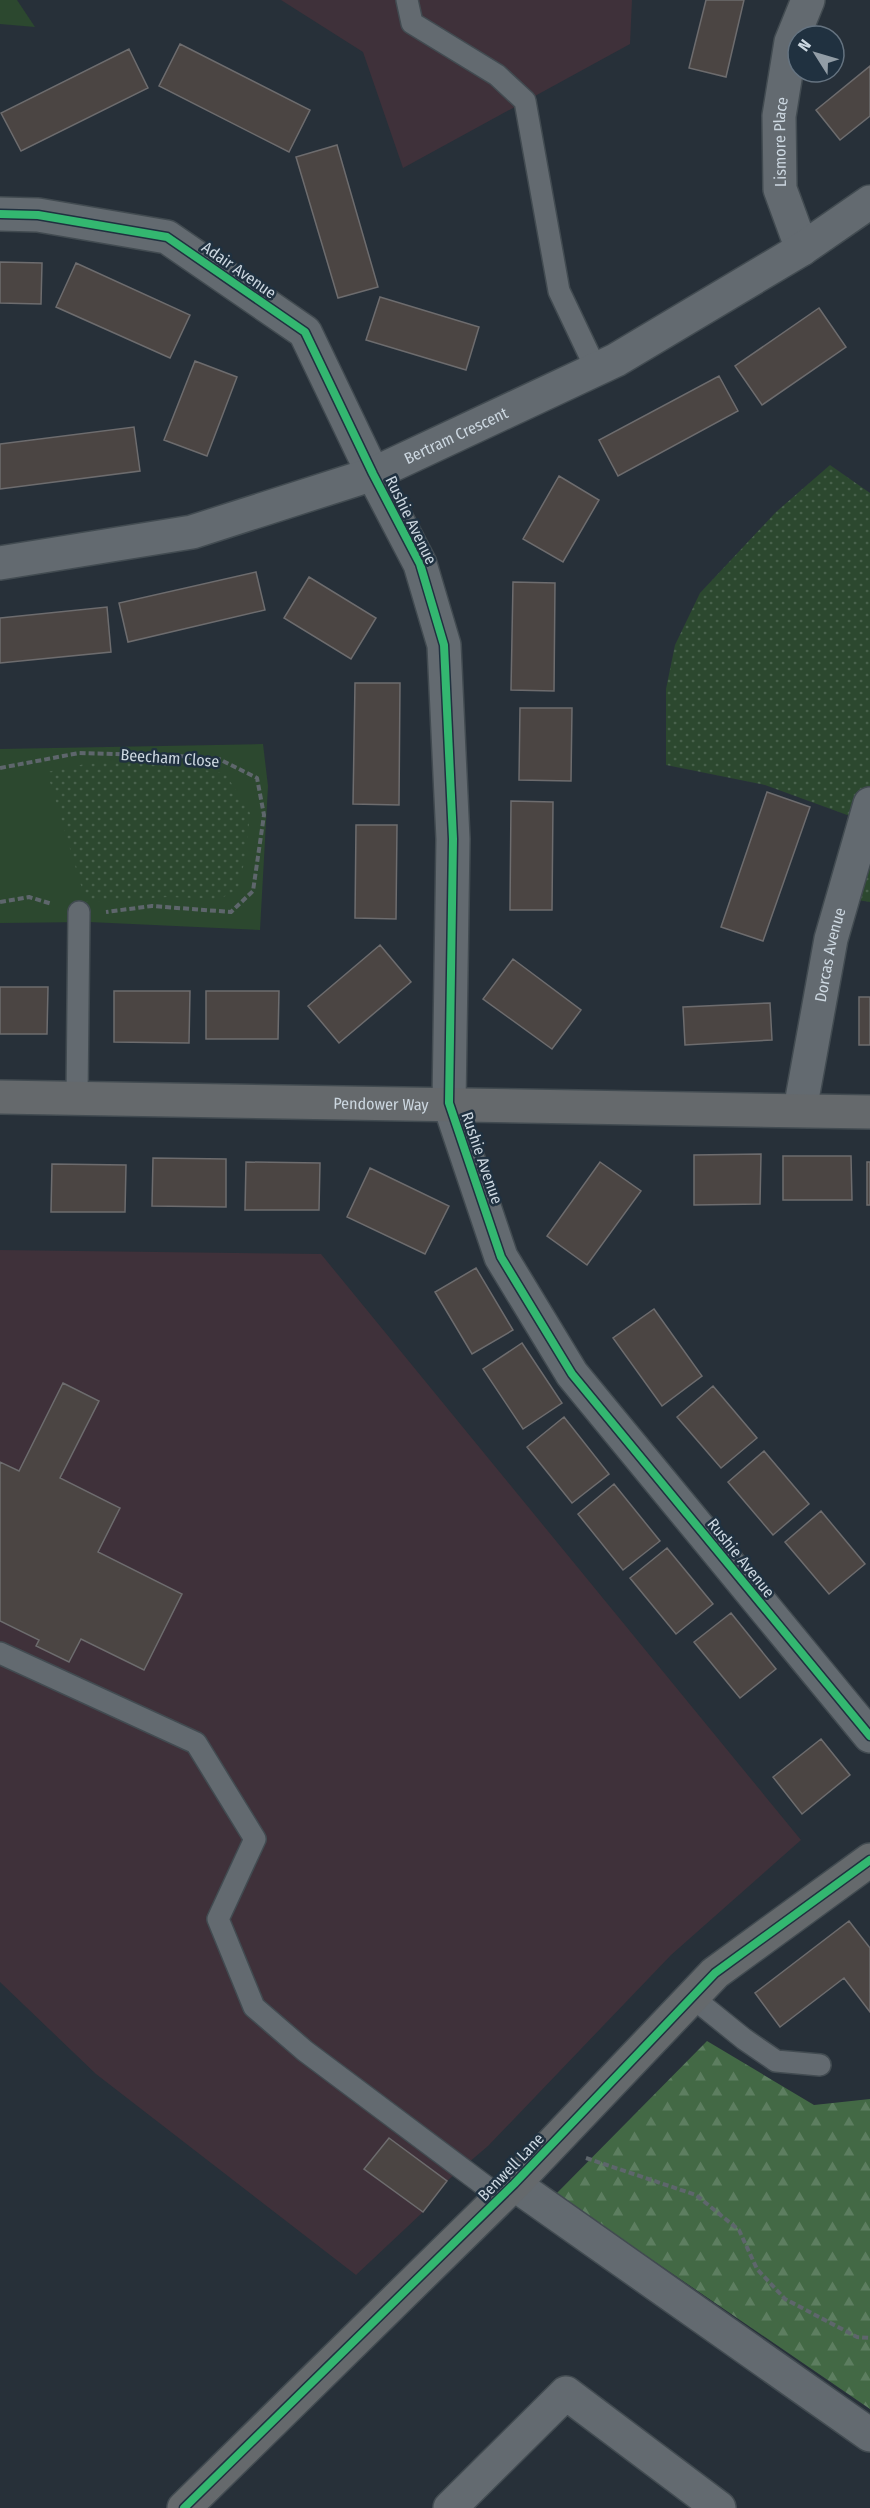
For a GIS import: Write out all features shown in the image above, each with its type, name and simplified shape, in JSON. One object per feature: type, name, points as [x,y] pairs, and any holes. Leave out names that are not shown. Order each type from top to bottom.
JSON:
[{"type":"main road","name":"Pendower Way","points":[[0,1097],[870,1112]]},
{"type":"main road","name":"Benwell Lane","points":[[184,2508],[507,2191],[715,1973],[870,1860]]},
{"type":"street","name":"Lismore Place","points":[[802,249],[780,189],[778,116],[791,42],[808,0]]},
{"type":"street","name":"Bertram Crescent","points":[[0,563],[192,532],[373,474],[616,360],[802,249],[870,202]]},
{"type":"street","name":"Adair Avenue","points":[[0,214],[38,215],[167,237],[305,332],[373,474]]},
{"type":"street","name":"Rushie Avenue","points":[[373,474],[420,564],[444,645],[453,839],[449,1103],[501,1257],[572,1374],[870,1736]]},
{"type":"street","name":"Dorcas Avenue","points":[[800,1110],[831,939],[870,804]]},
{"type":"street","points":[[507,2191],[870,2434]]},
{"type":"street","points":[[450,2508],[566,2393],[719,2508]]},
{"type":"lane","points":[[407,0],[412,23],[497,75],[525,101],[559,291],[596,369]]},
{"type":"lane","points":[[77,1097],[79,912]]},
{"type":"lane","points":[[0,1653],[196,1743],[255,1839],[218,1919],[254,2007],[305,2051],[507,2191]]},
{"type":"lane","points":[[692,1996],[744,2039],[776,2061],[820,2065]]},
{"type":"path","points":[[550,2146],[696,2195],[740,2230],[757,2269],[785,2300],[857,2337],[870,2338]]},
{"type":"shaded area","points":[[281,0],[632,0],[630,44],[403,168],[363,52]]},
{"type":"shaded area","points":[[0,1250],[321,1254],[801,1840],[671,1955],[488,2146],[447,2181],[423,2212],[356,2275],[96,2074],[0,1982]]},
{"type":"green space","points":[[0,0],[17,0],[35,27],[0,24]]},
{"type":"green space","points":[[830,465],[870,493],[870,902],[851,899],[869,823],[765,785],[666,765],[666,689],[675,645],[700,593],[776,512]]},
{"type":"green space","points":[[263,744],[268,786],[260,930],[89,922],[0,923],[0,749]]},
{"type":"green space","points":[[134,760],[225,773],[250,813],[246,854],[238,889],[220,899],[168,897],[86,902],[47,772],[85,764]]},
{"type":"green space","points":[[707,2041],[814,2105],[870,2099],[870,2409],[556,2194]]},
{"type":"building","points":[[706,0],[744,0],[726,77],[689,68]]},
{"type":"building","points":[[180,44],[310,110],[289,152],[159,86]]},
{"type":"building","points":[[129,49],[148,88],[21,151],[1,113]]},
{"type":"building","points":[[870,66],[870,116],[840,140],[816,110]]},
{"type":"building","points":[[337,145],[378,287],[338,298],[296,157]]},
{"type":"building","points":[[0,262],[42,263],[41,304],[0,303]]},
{"type":"building","points":[[76,263],[190,315],[170,358],[56,307]]},
{"type":"building","points":[[380,297],[479,327],[466,370],[366,340]]},
{"type":"building","points":[[819,308],[846,347],[762,405],[735,366]]},
{"type":"building","points":[[195,361],[237,377],[207,456],[164,440]]},
{"type":"building","points":[[719,376],[738,411],[618,476],[599,440]]},
{"type":"building","points":[[134,427],[140,471],[0,489],[0,444]]},
{"type":"building","points":[[559,476],[599,500],[563,562],[523,539]]},
{"type":"building","points":[[256,572],[265,610],[128,642],[119,603]]},
{"type":"building","points":[[309,577],[376,618],[351,659],[284,618]]},
{"type":"building","points":[[513,582],[555,583],[554,691],[511,690]]},
{"type":"building","points":[[107,607],[111,652],[0,663],[0,618]]},
{"type":"building","points":[[355,683],[400,683],[399,805],[353,804]]},
{"type":"building","points":[[520,708],[572,708],[571,781],[519,780]]},
{"type":"building","points":[[767,792],[810,807],[763,941],[721,927]]},
{"type":"building","points":[[511,801],[553,802],[552,910],[510,910]]},
{"type":"building","points":[[356,825],[397,825],[396,919],[355,918]]},
{"type":"building","points":[[380,945],[411,982],[339,1043],[308,1006]]},
{"type":"building","points":[[513,959],[581,1010],[552,1049],[483,999]]},
{"type":"building","points":[[0,987],[48,987],[47,1034],[0,1034]]},
{"type":"building","points":[[114,991],[190,991],[189,1043],[114,1042]]},
{"type":"building","points":[[206,991],[279,991],[278,1039],[206,1039]]},
{"type":"building","points":[[859,997],[870,997],[870,1045],[859,1045]]},
{"type":"building","points":[[770,1003],[772,1040],[685,1045],[683,1007]]},
{"type":"building","points":[[761,1154],[760,1204],[694,1205],[694,1155]]},
{"type":"building","points":[[783,1156],[851,1156],[852,1200],[783,1200]]},
{"type":"building","points":[[153,1158],[226,1159],[226,1207],[152,1206]]},
{"type":"building","points":[[246,1162],[320,1163],[319,1210],[245,1210]]},
{"type":"building","points":[[600,1162],[641,1191],[587,1265],[547,1236]]},
{"type":"building","points":[[867,1162],[870,1162],[870,1205],[867,1205]]},
{"type":"building","points":[[52,1164],[126,1165],[125,1212],[51,1212]]},
{"type":"building","points":[[370,1168],[449,1206],[425,1254],[347,1217]]},
{"type":"building","points":[[476,1268],[513,1330],[472,1354],[435,1292]]},
{"type":"building","points":[[654,1309],[702,1376],[662,1406],[613,1338]]},
{"type":"building","points":[[522,1343],[562,1403],[523,1429],[483,1369]]},
{"type":"building","points":[[63,1383],[99,1401],[60,1478],[120,1508],[98,1552],[182,1594],[144,1670],[81,1639],[69,1662],[36,1646],[39,1640],[0,1621],[0,1462],[19,1471]]},
{"type":"building","points":[[713,1386],[757,1438],[721,1468],[677,1417]]},
{"type":"building","points":[[564,1417],[609,1474],[572,1503],[527,1447]]},
{"type":"building","points":[[764,1451],[809,1504],[773,1535],[728,1482]]},
{"type":"building","points":[[614,1484],[660,1541],[623,1570],[578,1514]]},
{"type":"building","points":[[821,1511],[865,1564],[829,1594],[785,1542]]},
{"type":"building","points":[[667,1548],[713,1604],[676,1634],[630,1578]]},
{"type":"building","points":[[731,1613],[776,1669],[740,1698],[694,1642]]},
{"type":"building","points":[[821,1739],[850,1775],[802,1814],[773,1777]]},
{"type":"building","points":[[849,1921],[870,1948],[870,2012],[844,1978],[780,2027],[755,1993]]},
{"type":"building","points":[[389,2138],[447,2181],[423,2212],[364,2169]]},
{"type":"cycle path","points":[[0,214],[38,215],[167,237],[305,332],[373,474],[420,564],[444,645],[453,839],[449,1103],[501,1257],[572,1374],[870,1736]]},
{"type":"cycle path","points":[[184,2508],[514,2184],[715,1973],[870,1860]]}]
